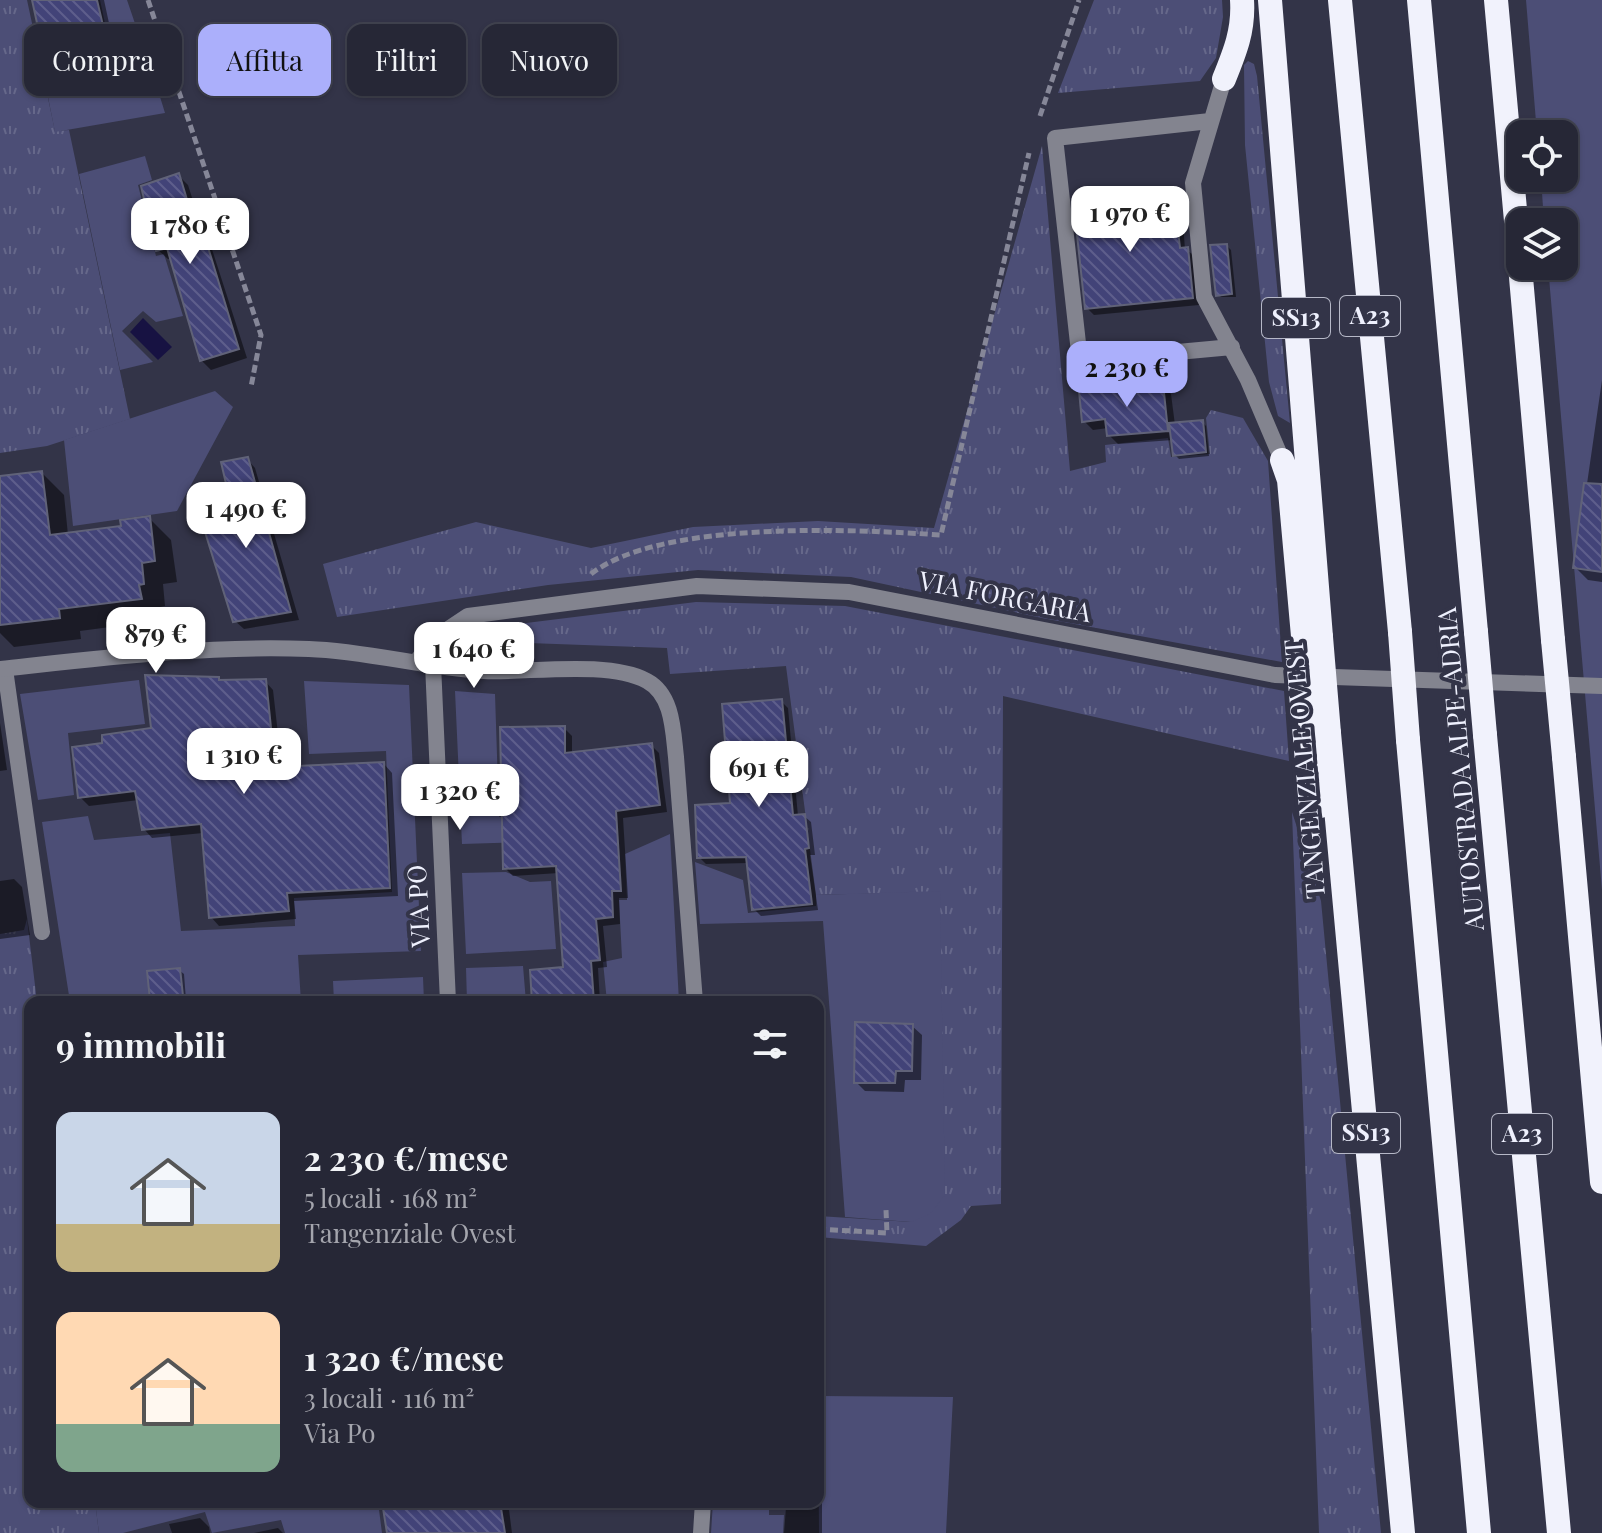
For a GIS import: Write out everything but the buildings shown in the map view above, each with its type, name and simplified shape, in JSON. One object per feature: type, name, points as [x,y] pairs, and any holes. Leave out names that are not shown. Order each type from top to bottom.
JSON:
[{"type":"highway","points":[[1224,79],[1239,41],[1243,22],[1242,0]]},
{"type":"highway","name":"TANGENZIALE OVEST","points":[[1270,0],[1320,733],[1341,866],[1403,1533]]},
{"type":"highway","name":"AUTOSTRADA ALPE-ADRIA","points":[[1340,0],[1400,632],[1479,1533]]},
{"type":"highway","name":"AUTOSTRADA ALPE-ADRIA","points":[[1419,0],[1559,1533]]},
{"type":"highway","points":[[1496,0],[1515,208]]},
{"type":"highway","points":[[1521,280],[1602,1182]]},
{"type":"highway","points":[[1282,460],[1289,480],[1312,636]]},
{"type":"street","points":[[1224,79],[1193,183],[1204,297],[1232,347],[1282,460]]},
{"type":"street","points":[[1210,121],[1055,138],[1080,361],[1232,347]]},
{"type":"street","name":"VIA FORGARIA","points":[[424,663],[435,638],[468,616],[697,586],[849,592],[1275,675],[1602,686]]},
{"type":"street","points":[[42,932],[2,669],[213,651],[310,649],[483,671],[594,670],[646,681],[662,693],[671,718],[678,772],[695,996]]},
{"type":"street","name":"VIA PO","points":[[424,663],[448,996]]},
{"type":"street","points":[[701,1533],[703,1508]]},
{"type":"path","points":[[148,0],[261,335],[251,387]]},
{"type":"path","points":[[1038,122],[1079,0]]},
{"type":"path","points":[[553,604],[600,567],[637,550],[694,537],[821,532],[941,535],[1030,151]]},
{"type":"path","points":[[824,1229],[887,1233],[886,1210]]},
{"type":"green space","points":[[0,0],[27,0],[32,24],[24,24],[24,96],[48,96],[55,131],[69,130],[130,419],[47,446],[0,453]]},
{"type":"green space","points":[[100,0],[127,0],[135,24],[105,24]]},
{"type":"green space","points":[[1094,0],[1222,0],[1223,17],[1216,58],[1200,81],[1058,93]]},
{"type":"green space","points":[[1526,0],[1602,0],[1602,890],[1549,280],[1578,280],[1578,208],[1543,208],[1542,192],[1578,192],[1578,120],[1536,120]]},
{"type":"green space","points":[[1248,61],[1254,64],[1257,76],[1290,423],[1278,416],[1269,382],[1245,145],[1244,65]]},
{"type":"green space","points":[[48,96],[160,96],[165,113],[55,132]]},
{"type":"green space","points":[[1042,146],[1070,471],[1106,462],[1105,445],[1168,438],[1171,457],[1210,454],[1206,418],[1211,410],[1243,418],[1268,461],[1282,662],[1042,618],[851,577],[698,570],[548,585],[337,617],[323,564],[476,522],[591,548],[693,527],[818,521],[934,528]]},
{"type":"green space","points":[[145,156],[152,180],[138,185],[156,256],[164,254],[183,316],[156,322],[143,311],[122,331],[153,362],[120,370],[79,174]]},
{"type":"green space","points":[[215,391],[233,407],[177,511],[73,526],[64,440]]},
{"type":"green space","points":[[696,602],[845,606],[1284,691],[1289,761],[1003,696],[1001,1204],[971,1206],[961,1220],[926,1246],[824,1238],[824,1216],[911,1222],[940,892],[816,895],[786,666],[670,674],[667,648],[475,641],[485,628]]},
{"type":"green space","points":[[139,680],[145,724],[68,733],[74,795],[38,800],[20,694]]},
{"type":"green space","points":[[304,681],[409,685],[421,951],[298,955],[301,996],[69,996],[42,822],[88,816],[94,840],[170,833],[181,931],[295,926],[294,898],[392,892],[386,751],[309,754]]},
{"type":"green space","points":[[455,691],[495,694],[499,817],[540,816],[526,842],[462,844]]},
{"type":"green space","points":[[1292,812],[1321,901],[1381,1533],[1319,1533]]},
{"type":"green space","points":[[670,834],[679,996],[606,996],[603,962],[622,958],[619,900],[627,900],[625,854]]},
{"type":"green space","points":[[695,862],[743,880],[748,913],[816,906],[816,895],[940,891],[945,1195],[930,1214],[911,1222],[845,1217],[823,921],[700,924]]},
{"type":"green space","points":[[506,872],[530,882],[551,881],[556,949],[466,954],[462,873]]},
{"type":"green space","points":[[27,919],[36,996],[24,996],[24,1508],[96,1508],[99,1533],[0,1533],[0,934],[24,930]]},
{"type":"green space","points":[[523,966],[526,996],[467,996],[466,968]]},
{"type":"green space","points":[[423,977],[424,996],[334,996],[333,981]]},
{"type":"green space","points":[[824,1396],[953,1397],[946,1533],[819,1533],[819,1508],[824,1508]]},
{"type":"green space","points":[[96,1508],[379,1508],[382,1533],[285,1533],[281,1520],[212,1533],[205,1512],[123,1533],[99,1533]]},
{"type":"green space","points":[[713,1508],[769,1508],[769,1515],[784,1515],[783,1533],[711,1533]]},
{"type":"shaded area","points":[[143,318],[172,347],[158,360],[130,332]]}]
